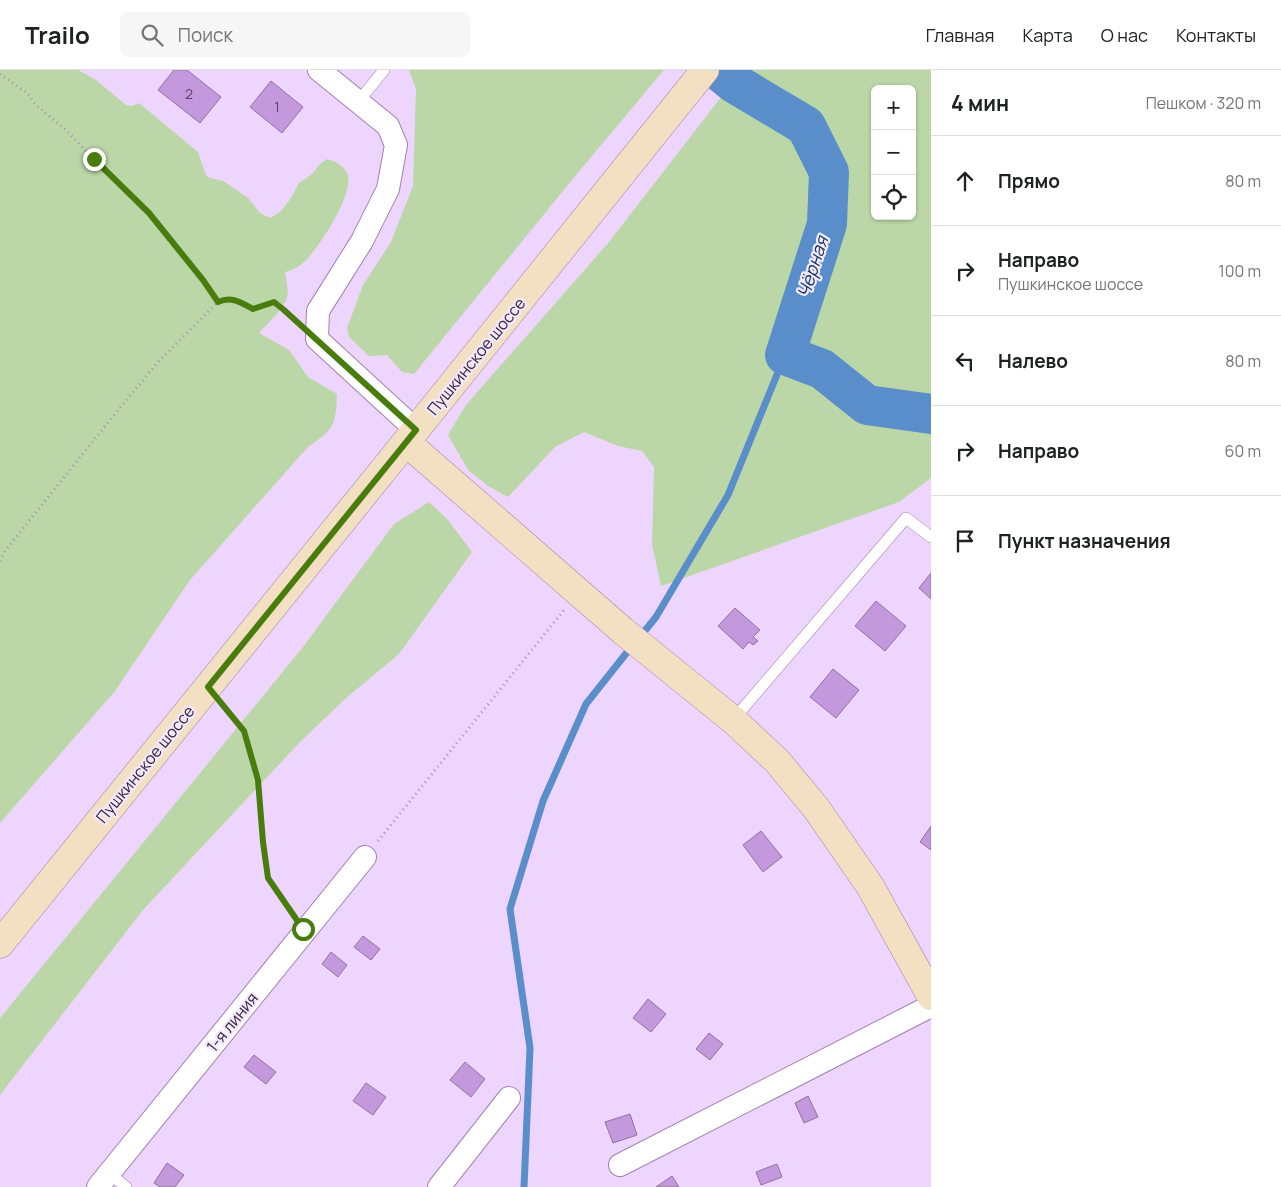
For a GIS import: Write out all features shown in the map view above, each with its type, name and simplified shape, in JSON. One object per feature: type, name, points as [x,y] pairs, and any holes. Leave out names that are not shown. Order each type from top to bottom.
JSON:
[{"type":"main road","name":"Пушкинское шоссе","points":[[0,944],[703,72]]},
{"type":"main road","points":[[411,436],[622,631],[733,720],[778,762],[816,808],[870,886],[931,996]]},
{"type":"street","points":[[319,70],[388,126],[396,145],[388,189],[362,241],[318,311],[317,339],[411,436]]},
{"type":"street","name":"1-я линия","points":[[104,1180],[365,857]]},
{"type":"street","points":[[620,1164],[931,1006]]},
{"type":"street","points":[[439,1187],[509,1098]]},
{"type":"lane","points":[[365,107],[384,70]]},
{"type":"lane","points":[[733,720],[906,518],[931,537]]},
{"type":"lane","points":[[104,1180],[126,1187]]},
{"type":"path","points":[[1,75],[27,93],[36,105],[66,131],[149,213],[203,280],[218,302]]},
{"type":"path","points":[[0,561],[5,552],[114,414],[167,352],[218,302],[226,298],[253,309],[274,302],[317,339]]},
{"type":"path","points":[[365,857],[564,610],[576,590]]},
{"type":"path","points":[[208,687],[244,731],[258,780],[268,878],[293,914]]},
{"type":"green space","points":[[0,70],[78,70],[96,80],[126,105],[132,106],[139,103],[198,152],[206,175],[223,181],[235,189],[248,198],[260,213],[270,218],[280,212],[299,183],[312,174],[327,159],[345,169],[348,175],[348,184],[341,207],[327,233],[303,263],[285,272],[288,291],[285,302],[259,333],[289,350],[308,377],[337,394],[334,421],[328,431],[307,448],[190,580],[115,691],[0,823]]},
{"type":"green space","points":[[409,70],[664,70],[414,374],[402,372],[387,355],[369,356],[349,337],[347,328],[363,285],[391,242],[413,186],[416,89]]},
{"type":"green space","points":[[742,70],[931,70],[931,478],[899,502],[661,586],[652,545],[654,467],[642,451],[618,446],[584,432],[555,447],[508,497],[488,486],[468,470],[448,435],[466,405],[609,242]]},
{"type":"green space","points":[[429,502],[448,520],[472,552],[399,654],[345,699],[299,743],[143,910],[0,1095],[0,1018],[303,647],[394,524]]},
{"type":"building","points":[[174,70],[187,70],[221,97],[200,123],[158,90]]},
{"type":"building","points":[[271,81],[303,107],[282,133],[250,107]]},
{"type":"building","points":[[931,573],[931,599],[919,588]]},
{"type":"building","points":[[876,601],[906,626],[885,651],[855,626]]},
{"type":"building","points":[[735,608],[760,630],[753,637],[758,641],[753,645],[749,642],[743,649],[718,626]]},
{"type":"building","points":[[833,669],[859,690],[836,718],[810,697]]},
{"type":"building","points":[[931,826],[931,850],[920,842]]},
{"type":"building","points":[[761,831],[782,857],[763,872],[743,845]]},
{"type":"building","points":[[363,936],[380,949],[371,960],[354,947]]},
{"type":"building","points":[[331,952],[347,965],[338,977],[322,964]]},
{"type":"building","points":[[648,999],[666,1014],[651,1032],[633,1018]]},
{"type":"building","points":[[709,1033],[723,1044],[710,1060],[696,1049]]},
{"type":"building","points":[[254,1055],[276,1072],[266,1084],[244,1067]]},
{"type":"building","points":[[465,1062],[485,1079],[471,1097],[450,1080]]},
{"type":"building","points":[[366,1083],[386,1097],[373,1115],[353,1101]]},
{"type":"building","points":[[808,1096],[818,1117],[804,1123],[795,1103]]},
{"type":"building","points":[[630,1114],[637,1135],[613,1143],[605,1122]]},
{"type":"building","points":[[167,1163],[184,1175],[175,1187],[160,1187],[154,1183]]},
{"type":"building","points":[[777,1164],[782,1177],[761,1185],[756,1172]]},
{"type":"building","points":[[672,1176],[679,1187],[656,1187]]},
{"type":"waterway","name":"Чёрная","points":[[718,70],[734,83],[806,126],[829,172],[827,224],[785,355],[822,369],[867,405],[931,414]]},
{"type":"waterway","points":[[639,638],[656,617],[728,495],[785,355]]},
{"type":"waterway","points":[[524,1187],[530,1048],[510,909],[543,801],[586,704],[632,646]]},
{"type":"route","points":[[94,159],[149,213],[180,250],[218,302],[226,298],[253,309],[274,302],[416,430],[208,687],[244,731],[258,780],[268,878],[303,929]]}]
